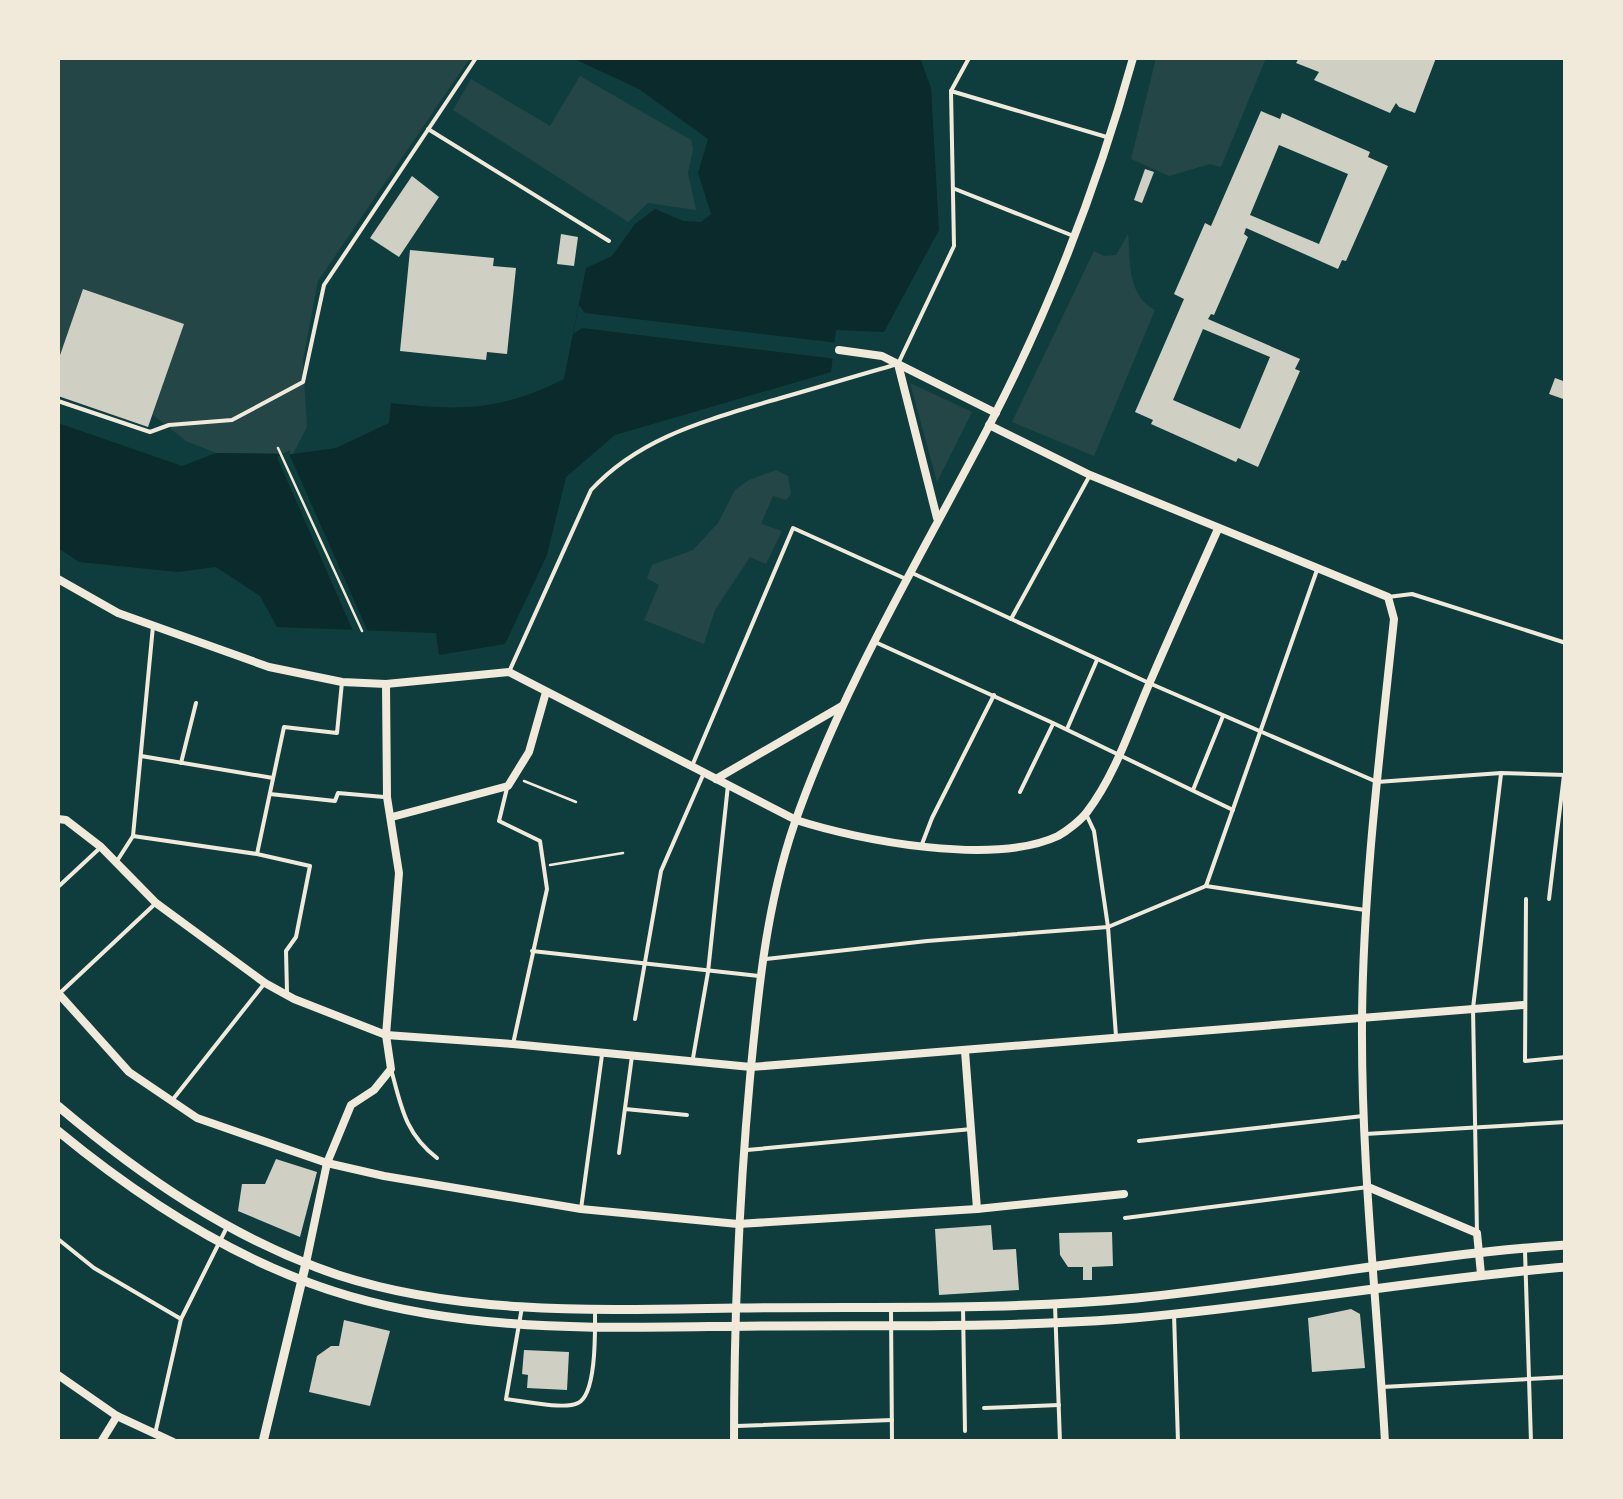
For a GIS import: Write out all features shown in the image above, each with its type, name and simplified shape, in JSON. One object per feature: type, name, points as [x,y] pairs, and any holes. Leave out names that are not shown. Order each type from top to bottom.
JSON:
[{"type":"street","points":[[734,1442],[738,1224],[759,976],[796,820],[844,704],[937,518],[990,426],[1076,236],[1133,58]]},
{"type":"street","points":[[839,350],[882,356],[996,413]]},
{"type":"street","points":[[898,364],[937,518]]},
{"type":"street","points":[[990,426],[1090,475],[1218,530],[1388,597],[1394,619],[1377,782],[1362,1018],[1363,1116],[1385,1442]]},
{"type":"street","points":[[58,579],[118,613],[268,667],[342,682],[386,684],[509,672],[796,820],[841,835],[920,847],[1016,846],[1058,836],[1086,814],[1120,754],[1218,530]]},
{"type":"street","points":[[264,1442],[327,1163],[351,1105],[374,1090],[391,1069],[386,1035],[398,873],[388,797],[386,684]]},
{"type":"street","points":[[392,817],[508,786],[528,752],[546,692]]},
{"type":"street","points":[[716,779],[844,704]]},
{"type":"street","points":[[58,819],[66,820],[101,846],[156,902],[265,983],[386,1035],[751,1068],[1523,1005]]},
{"type":"street","points":[[58,994],[129,1072],[196,1118],[327,1163],[384,1176],[581,1209],[738,1224],[977,1209],[1124,1194]]},
{"type":"street","points":[[964,1050],[977,1209]]},
{"type":"street","points":[[58,1106],[164,1190],[227,1226],[306,1262],[341,1276],[412,1292],[522,1307],[891,1310],[1055,1305],[1178,1294],[1566,1245]]},
{"type":"street","points":[[58,1131],[146,1198],[219,1240],[302,1280],[351,1297],[410,1309],[519,1324],[595,1329],[1056,1323],[1174,1314],[1481,1274],[1566,1267]]},
{"type":"street","points":[[1368,1186],[1477,1233],[1481,1274]]},
{"type":"street","points":[[58,1375],[117,1416],[173,1442]]},
{"type":"street","points":[[100,1442],[117,1416]]},
{"type":"lane","points":[[58,401],[150,432],[169,425],[232,420],[303,382],[324,285],[476,58]]},
{"type":"lane","points":[[509,672],[591,490],[612,468],[638,450],[690,425],[898,364],[954,246],[950,90],[969,58]]},
{"type":"lane","points":[[950,90],[1110,138]]},
{"type":"lane","points":[[428,129],[609,241]]},
{"type":"lane","points":[[953,188],[1076,236]]},
{"type":"lane","points":[[1011,619],[1090,475]]},
{"type":"lane","points":[[692,766],[792,528],[1011,619],[1377,782],[1501,773],[1565,775],[1549,899]]},
{"type":"lane","points":[[1206,886],[1317,570]]},
{"type":"lane","points":[[1388,597],[1412,594],[1566,643]]},
{"type":"lane","points":[[117,861],[133,836],[154,626]]},
{"type":"lane","points":[[875,642],[1233,810]]},
{"type":"lane","points":[[1067,730],[1098,659]]},
{"type":"lane","points":[[257,854],[284,727],[337,733],[342,682]]},
{"type":"lane","points":[[920,847],[994,695]]},
{"type":"lane","points":[[181,763],[196,703]]},
{"type":"lane","points":[[1193,790],[1223,715]]},
{"type":"lane","points":[[1020,792],[1053,723]]},
{"type":"lane","points":[[141,756],[273,778]]},
{"type":"lane","points":[[635,1019],[660,871],[704,773]]},
{"type":"lane","points":[[1477,1233],[1473,1008],[1501,773]]},
{"type":"lane","points":[[508,786],[500,820],[540,841],[547,889],[513,1044]]},
{"type":"lane","points":[[692,1062],[708,972],[728,786]]},
{"type":"lane","points":[[270,794],[335,801],[338,793],[388,797]]},
{"type":"lane","points":[[1086,814],[1094,830],[1108,927],[1116,1038]]},
{"type":"lane","points":[[133,836],[310,866],[296,937],[286,952],[287,995]]},
{"type":"lane","points":[[58,887],[101,846]]},
{"type":"lane","points":[[763,959],[1108,927],[1206,886],[1367,911]]},
{"type":"lane","points":[[1526,899],[1525,1061],[1566,1057]]},
{"type":"lane","points":[[58,994],[156,902]]},
{"type":"lane","points":[[532,951],[759,976]]},
{"type":"lane","points":[[170,1102],[265,983]]},
{"type":"lane","points":[[581,1209],[603,1053]]},
{"type":"lane","points":[[619,1154],[632,1056]]},
{"type":"lane","points":[[391,1069],[406,1121],[418,1144],[436,1158]]},
{"type":"lane","points":[[626,1109],[687,1116]]},
{"type":"lane","points":[[1140,1141],[1363,1116]]},
{"type":"lane","points":[[1364,1134],[1566,1122]]},
{"type":"lane","points":[[743,1150],[972,1130]]},
{"type":"lane","points":[[1126,1218],[1368,1186]]},
{"type":"lane","points":[[155,1434],[181,1319],[227,1226]]},
{"type":"lane","points":[[58,1239],[94,1268],[181,1319]]},
{"type":"lane","points":[[1525,1248],[1530,1442]]},
{"type":"lane","points":[[1055,1305],[1060,1442]]},
{"type":"lane","points":[[522,1307],[506,1399],[568,1406],[587,1396],[595,1309]]},
{"type":"lane","points":[[963,1308],[965,1432]]},
{"type":"lane","points":[[891,1310],[892,1442]]},
{"type":"lane","points":[[1174,1314],[1178,1442]]},
{"type":"lane","points":[[1382,1387],[1566,1377]]},
{"type":"lane","points":[[984,1408],[1059,1405]]},
{"type":"lane","points":[[734,1426],[892,1420]]},
{"type":"path","points":[[278,448],[362,631]]},
{"type":"path","points":[[514,777],[576,802]]},
{"type":"path","points":[[544,866],[622,853]]},
{"type":"shaded area","points":[[58,58],[470,58],[318,281],[303,360],[307,427],[293,454],[216,453],[186,441],[153,415],[183,324],[83,289],[58,361]]},
{"type":"shaded area","points":[[572,58],[920,58],[931,88],[939,230],[884,332],[836,330],[831,372],[615,435],[566,477],[547,555],[505,644],[439,655],[436,633],[277,627],[260,596],[216,567],[178,572],[79,562],[58,548],[58,423],[182,466],[216,453],[293,454],[336,448],[389,423],[391,403],[480,406],[520,397],[564,379],[586,268],[612,256],[635,224],[655,209],[683,221],[701,222],[711,214],[698,173],[708,139],[639,89]]},
{"type":"shaded area","points":[[1156,58],[1266,58],[1221,167],[1210,164],[1169,176],[1131,159]]},
{"type":"shaded area","points":[[580,76],[691,140],[688,173],[696,210],[648,203],[628,222],[453,110],[471,79],[550,126]]},
{"type":"shaded area","points":[[1128,234],[1135,286],[1155,310],[1094,456],[1012,422],[1094,251],[1104,256],[1116,255]]},
{"type":"shaded area","points":[[910,383],[972,412],[937,482]]},
{"type":"shaded area","points":[[776,470],[788,476],[791,494],[786,500],[773,496],[761,524],[782,531],[766,564],[750,557],[715,610],[704,644],[644,620],[659,585],[647,578],[652,565],[693,550],[718,523],[735,490]]},
{"type":"pier","points":[[579,305],[585,313],[839,343],[837,359],[582,328],[573,334]]},
{"type":"pier","points":[[290,450],[369,634],[353,631],[277,457]]},
{"type":"building","points":[[1299,58],[1436,58],[1415,113],[1396,103],[1390,113],[1314,80],[1319,72],[1296,63]]},
{"type":"building","points":[[1261,111],[1280,119],[1282,113],[1370,152],[1368,157],[1388,166],[1346,261],[1342,260],[1338,269],[1246,228],[1244,234],[1248,237],[1214,315],[1208,319],[1300,359],[1295,369],[1300,371],[1258,467],[1238,458],[1236,462],[1151,424],[1153,420],[1135,412],[1184,299],[1174,294],[1205,223],[1211,226]],"holes":[[[1279,145],[1348,174],[1319,244],[1250,215]],[[1203,329],[1270,357],[1240,429],[1173,400]]]},
{"type":"building","points":[[1145,169],[1154,172],[1142,203],[1134,200]]},
{"type":"building","points":[[412,176],[439,197],[399,257],[370,238]]},
{"type":"building","points":[[561,234],[578,237],[574,266],[557,264]]},
{"type":"building","points":[[410,250],[494,258],[493,266],[516,268],[507,354],[487,352],[486,360],[400,351]]},
{"type":"building","points":[[83,289],[184,324],[148,427],[58,396],[58,361]]},
{"type":"building","points":[[1555,378],[1566,382],[1566,400],[1549,394]]},
{"type":"building","points":[[276,1159],[317,1172],[300,1237],[238,1211],[242,1184],[265,1184]]},
{"type":"building","points":[[991,1225],[993,1250],[1016,1249],[1019,1290],[939,1295],[935,1229]]},
{"type":"building","points":[[1112,1232],[1113,1266],[1092,1267],[1092,1280],[1083,1280],[1083,1267],[1068,1267],[1060,1255],[1059,1233]]},
{"type":"building","points":[[1351,1309],[1360,1314],[1365,1368],[1312,1372],[1308,1318]]},
{"type":"building","points":[[344,1320],[390,1331],[370,1406],[309,1392],[317,1356],[331,1346],[339,1346]]},
{"type":"building","points":[[524,1350],[569,1352],[567,1390],[527,1388],[528,1375],[522,1374]]}]
